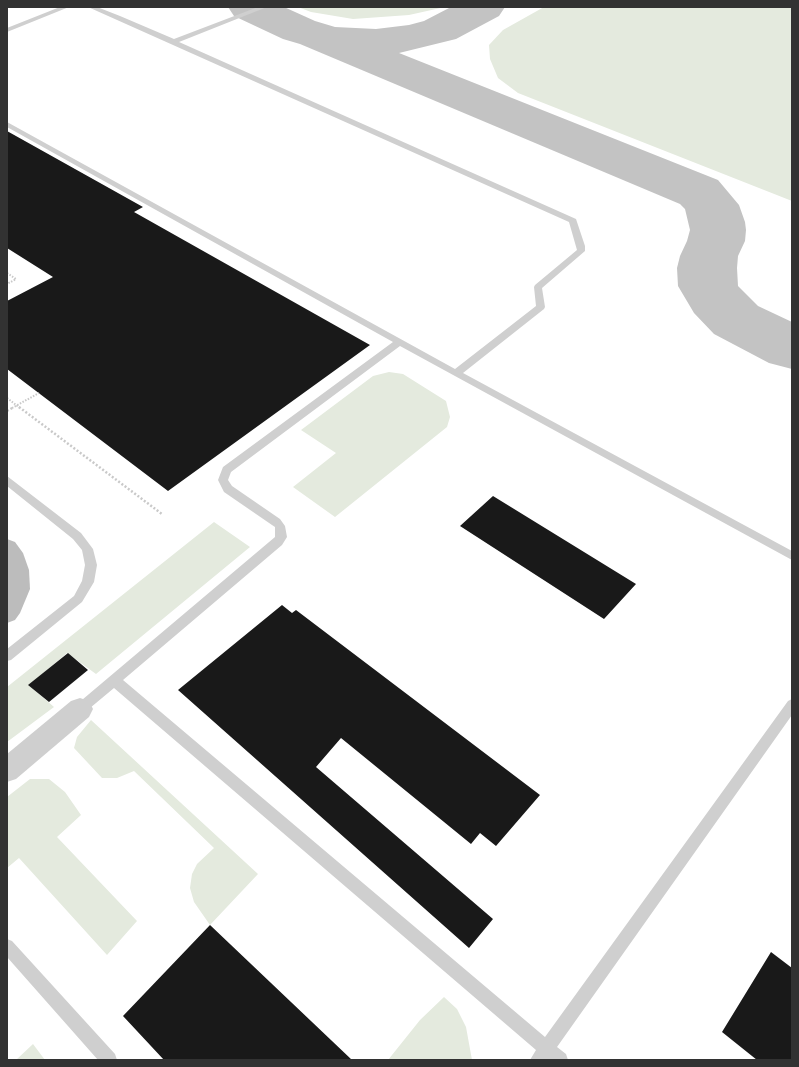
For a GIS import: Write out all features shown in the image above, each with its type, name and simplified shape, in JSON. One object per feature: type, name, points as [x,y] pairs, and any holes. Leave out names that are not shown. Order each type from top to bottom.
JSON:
[{"type":"main road","points":[[7,548],[12,553],[18,570],[18,589],[12,606],[7,613]]},
{"type":"street","points":[[7,770],[80,710]]},
{"type":"lane","points":[[7,30],[66,7]]},
{"type":"lane","points":[[91,7],[104,11],[573,221],[581,246],[581,251],[538,287],[541,307],[456,373]]},
{"type":"lane","points":[[173,42],[264,7]]},
{"type":"lane","points":[[7,124],[399,342],[792,556]]},
{"type":"lane","points":[[80,710],[278,542],[281,537],[280,526],[228,489],[223,480],[226,470],[399,342]]},
{"type":"lane","points":[[7,480],[77,536],[88,548],[91,565],[88,582],[78,599],[7,656]]},
{"type":"lane","points":[[115,681],[560,1060]]},
{"type":"lane","points":[[538,1060],[792,705]]},
{"type":"lane","points":[[7,946],[109,1060]]},
{"type":"path","points":[[7,273],[16,279],[7,284]]},
{"type":"path","points":[[7,412],[39,393]]},
{"type":"path","points":[[7,398],[162,514]]},
{"type":"shaded area","points":[[298,7],[445,7],[409,15],[353,19],[311,12]]},
{"type":"shaded area","points":[[544,7],[792,7],[792,201],[518,93],[498,78],[490,59],[489,45],[503,30]]},
{"type":"shaded area","points":[[389,372],[403,374],[446,401],[450,417],[447,427],[335,517],[293,487],[336,453],[301,430],[373,376]]},
{"type":"shaded area","points":[[214,522],[250,547],[96,674],[67,653],[29,685],[54,707],[7,742],[7,687]]},
{"type":"shaded area","points":[[91,720],[258,874],[210,925],[194,902],[190,888],[192,874],[197,864],[214,848],[134,771],[117,778],[102,778],[74,748],[77,737]]},
{"type":"shaded area","points":[[30,779],[49,779],[65,792],[81,815],[57,837],[137,921],[107,955],[19,858],[7,868],[7,797]]},
{"type":"shaded area","points":[[444,997],[457,1009],[466,1027],[472,1060],[388,1060],[420,1020]]},
{"type":"shaded area","points":[[33,1044],[45,1060],[16,1060]]},
{"type":"building","points":[[7,131],[143,207],[134,212],[370,345],[168,491],[7,369],[7,301],[53,277],[7,248]]},
{"type":"building","points":[[493,496],[636,584],[604,619],[460,526]]},
{"type":"building","points":[[282,605],[292,613],[296,610],[540,795],[496,846],[480,833],[471,844],[341,738],[316,767],[493,919],[469,948],[178,690]]},
{"type":"building","points":[[68,653],[88,670],[49,702],[28,685]]},
{"type":"building","points":[[210,925],[352,1060],[164,1060],[123,1016]]},
{"type":"building","points":[[771,952],[792,968],[792,1060],[757,1060],[722,1032]]},
{"type":"taxiway","points":[[249,7],[299,30],[316,35],[699,192],[711,205],[717,222],[718,230],[716,241],[709,256],[707,268],[708,286],[716,300],[736,320],[792,348]]},
{"type":"taxiway","points":[[339,39],[376,42],[410,38],[440,30],[484,7]]}]
